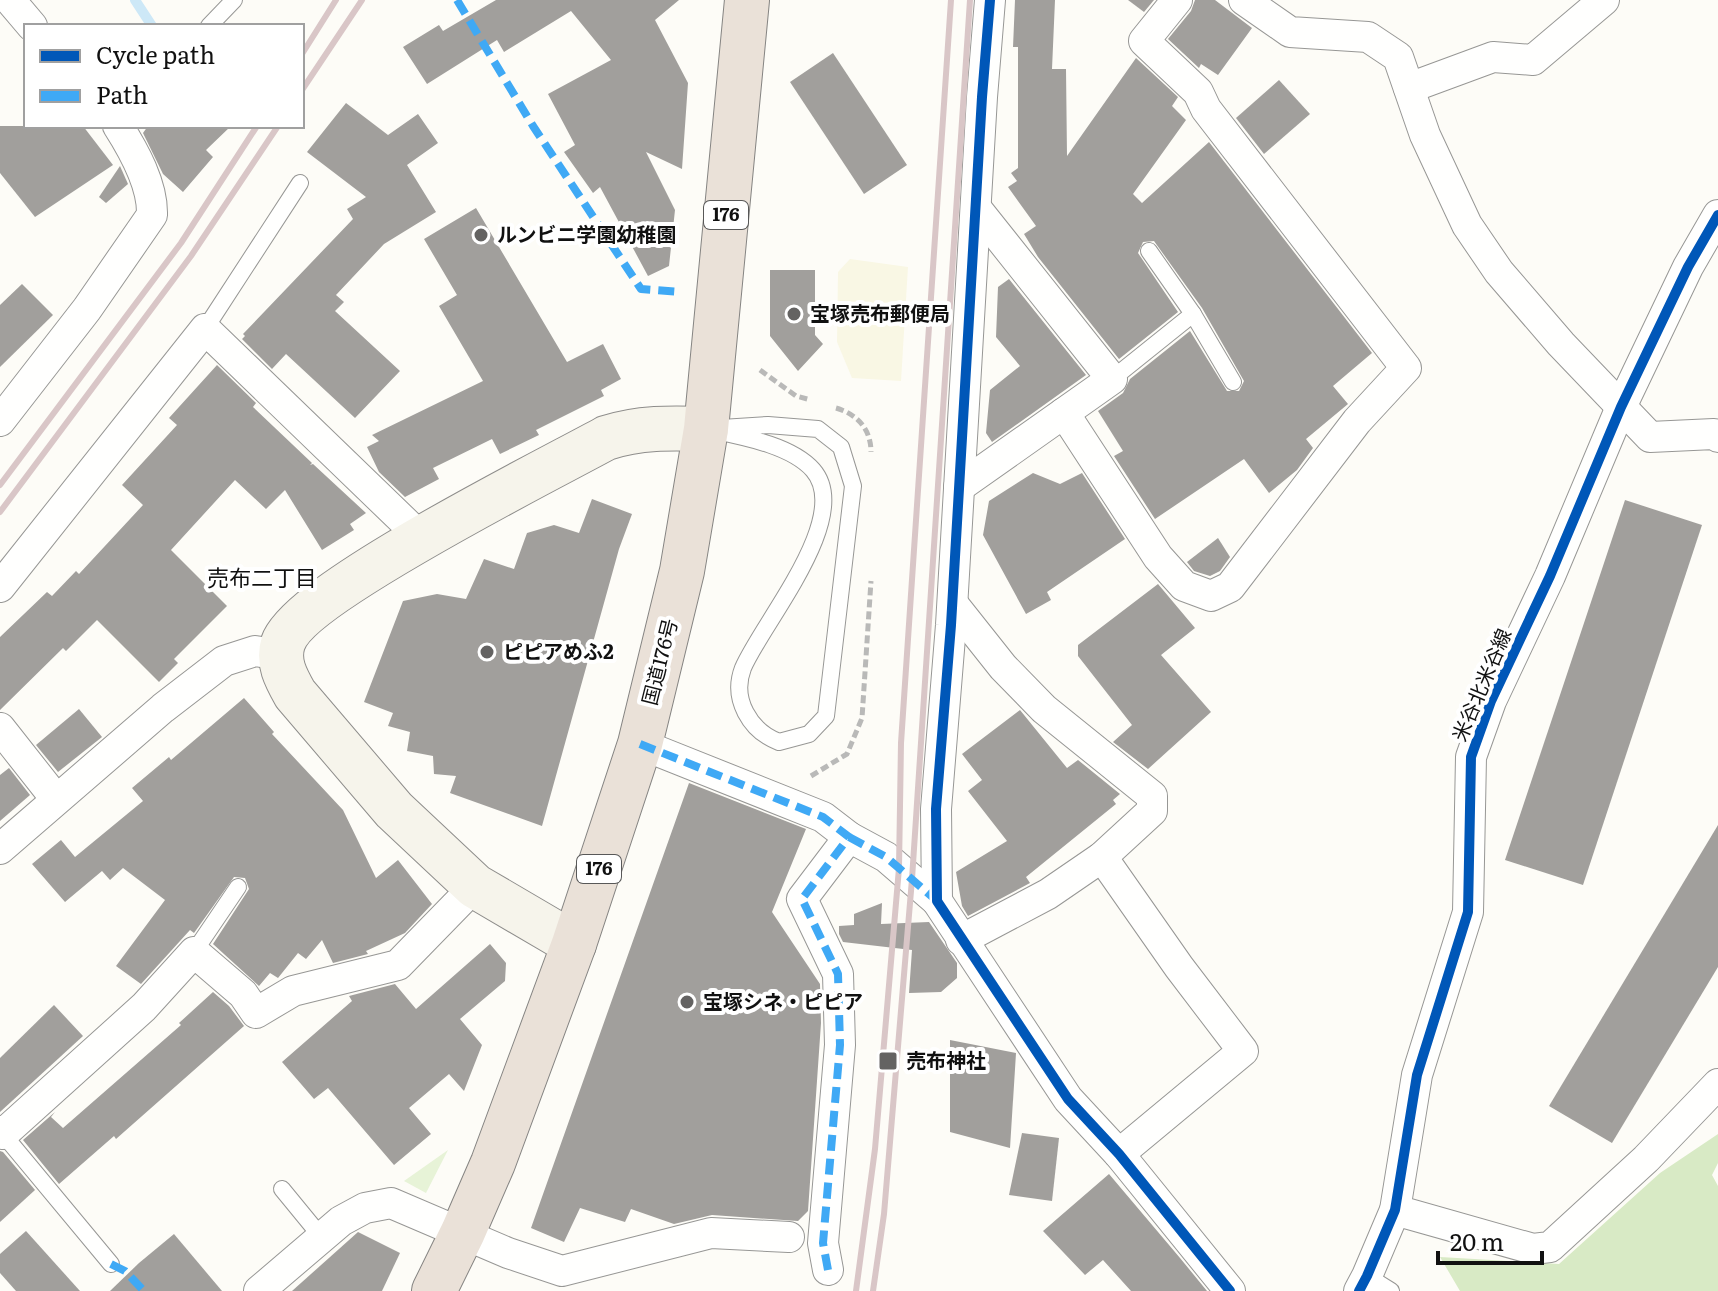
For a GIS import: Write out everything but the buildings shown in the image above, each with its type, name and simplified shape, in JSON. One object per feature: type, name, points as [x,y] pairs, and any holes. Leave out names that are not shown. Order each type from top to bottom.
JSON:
[{"type":"highway","name":"国道176号","points":[[434,1291],[493,1163],[574,944],[640,744],[682,571],[706,429],[747,0]]},
{"type":"street","points":[[10,0],[30,24]]},
{"type":"street","points":[[937,901],[936,809],[953,604],[990,0]]},
{"type":"street","points":[[1064,413],[1158,557],[1184,586],[1211,596],[1230,587],[1357,421],[1406,368],[1206,109],[1198,92],[1144,41],[1177,0]]},
{"type":"street","points":[[1244,0],[1290,32],[1368,37],[1398,57],[1425,135],[1475,237],[1499,272],[1650,437],[1714,434],[1718,437]]},
{"type":"street","points":[[1409,88],[1493,57],[1533,60],[1604,0]]},
{"type":"street","points":[[5,401],[87,309],[152,215],[153,202],[133,149],[119,128]]},
{"type":"street","points":[[959,487],[1112,379],[976,208]]},
{"type":"street","name":"米谷北米谷線","points":[[1372,1286],[1395,1210],[1417,1075],[1468,912],[1471,757],[1491,701],[1550,576],[1621,407],[1688,267],[1718,215]]},
{"type":"street","points":[[0,587],[205,329],[408,525],[416,541]]},
{"type":"street","points":[[574,944],[475,886],[394,810],[295,694],[283,673],[281,655],[284,641],[294,625],[358,577],[416,541],[606,438],[631,430],[652,428],[706,429]]},
{"type":"street","points":[[953,604],[1003,667],[1044,709],[1152,796],[1152,811],[1102,857],[1048,894],[961,940]]},
{"type":"street","points":[[0,849],[163,708],[224,661],[255,651],[281,655]]},
{"type":"street","points":[[0,728],[56,799]]},
{"type":"street","points":[[640,744],[823,817],[849,837],[886,857],[937,901],[1068,1099],[1119,1154],[1230,1291]]},
{"type":"street","points":[[828,1270],[823,1243],[840,1045],[838,974],[802,899],[849,837]]},
{"type":"street","points":[[1102,857],[1243,1051],[1119,1154]]},
{"type":"street","points":[[1,1133],[144,1007],[194,952],[243,994],[256,1013],[293,991],[398,965],[475,886]]},
{"type":"street","points":[[1395,1210],[1533,1249],[1550,1247],[1646,1159],[1718,1084]]},
{"type":"street","points":[[259,1291],[341,1221],[365,1208],[391,1203],[508,1253],[562,1271],[711,1233],[789,1237]]},
{"type":"lane","points":[[211,24],[234,0]]},
{"type":"lane","points":[[205,329],[300,183]]},
{"type":"lane","points":[[1149,251],[1193,314],[1233,382]]},
{"type":"lane","points":[[1112,379],[1193,314]]},
{"type":"lane","points":[[768,425],[818,429],[841,447],[853,486],[826,716],[809,734],[793,741],[779,742],[754,728],[743,705],[742,671],[809,554],[821,522],[823,497],[820,481],[806,463],[766,442],[706,429],[768,425]]},
{"type":"lane","points":[[194,952],[238,887]]},
{"type":"lane","points":[[1,1133],[111,1264]]},
{"type":"lane","points":[[282,1189],[323,1239]]},
{"type":"shaded area","points":[[850,259],[908,267],[901,381],[852,378],[837,342],[838,272]]},
{"type":"green space","points":[[1718,1134],[1718,1163],[1712,1175],[1718,1186],[1718,1291],[1460,1291],[1440,1257],[1559,1264],[1660,1173]]},
{"type":"green space","points":[[448,1150],[426,1193],[404,1181]]},
{"type":"waterway","points":[[135,0],[151,24]]},
{"type":"railway","points":[[304,51],[336,0]]},
{"type":"railway","points":[[304,87],[362,0]]},
{"type":"railway","points":[[856,1291],[875,1149],[899,868],[901,743],[951,0]]},
{"type":"railway","points":[[873,1291],[884,1214],[912,879],[970,0]]},
{"type":"railway","points":[[0,485],[181,243],[256,128]]},
{"type":"railway","points":[[0,512],[191,256],[277,128]]},
{"type":"marked path","points":[[457,0],[533,126],[641,289],[681,292]]},
{"type":"marked path","points":[[640,744],[823,817],[849,837],[802,899],[838,974],[840,1045],[823,1243],[828,1270]]},
{"type":"marked path","points":[[849,837],[886,857],[937,901]]},
{"type":"marked path","points":[[111,1264],[125,1271],[144,1291]]},
{"type":"cycle path","points":[[990,0],[951,625],[936,809],[937,901],[1068,1099],[1119,1154],[1230,1291]]},
{"type":"cycle path","points":[[1359,1291],[1395,1210],[1417,1075],[1468,912],[1471,757],[1491,701],[1550,576],[1621,407],[1688,267],[1718,215]]},
{"type":"place","name":"ルンビニ学園幼稚園","points":[[481,235]]},
{"type":"place","name":"宝塚売布郵便局","points":[[794,314]]},
{"type":"place","name":"ピピアめふ2","points":[[487,652]]},
{"type":"place","name":"宝塚シネ・ピピア","points":[[687,1002]]},
{"type":"place","name":"売布神社","points":[[888,1061]]},
{"type":"district","name":"売布二丁目","points":[[262,578]]}]
